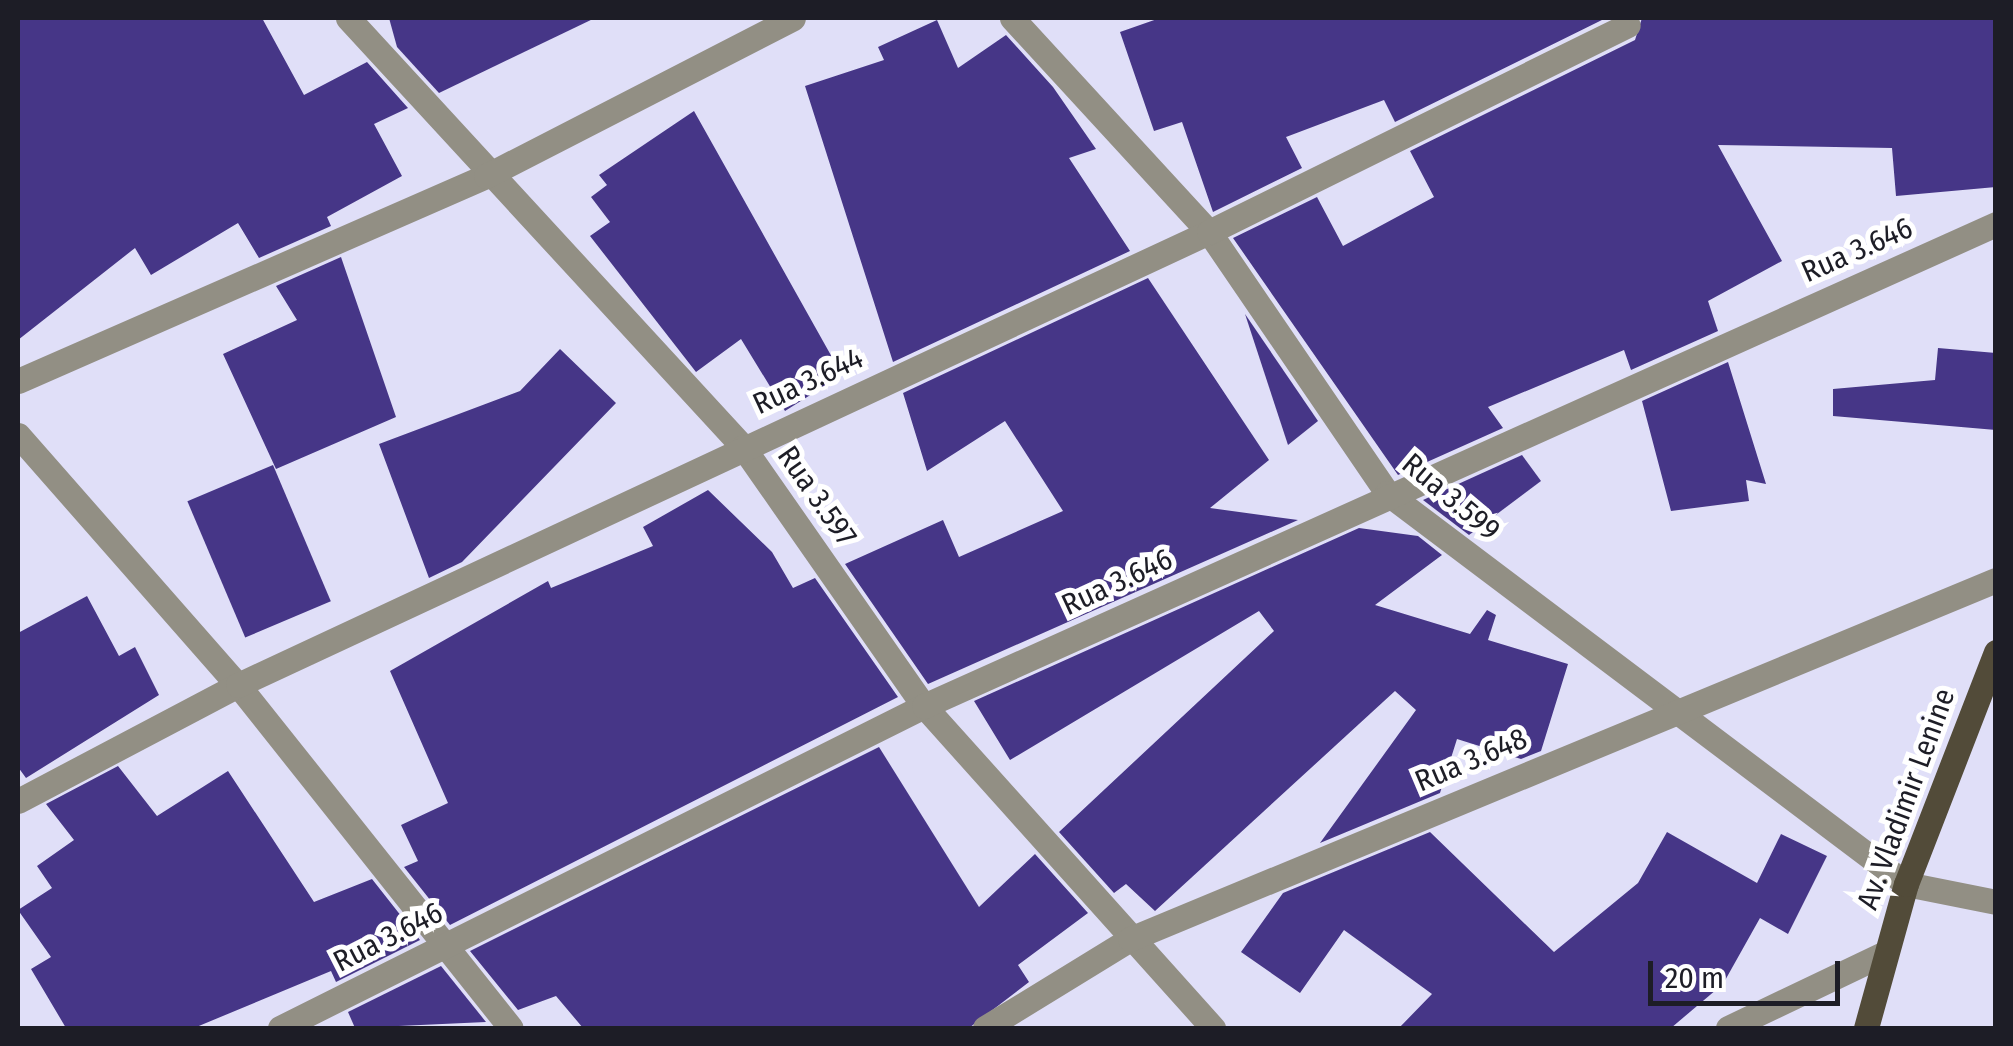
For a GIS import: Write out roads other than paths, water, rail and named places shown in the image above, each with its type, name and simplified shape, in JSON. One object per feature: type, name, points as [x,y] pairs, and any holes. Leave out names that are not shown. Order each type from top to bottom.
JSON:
[{"type":"main road","name":"Av. Vladimir Lenine","points":[[1866,1028],[1906,884],[1996,652]]},
{"type":"street","name":"Rua 3.597","points":[[348,18],[486,176],[742,448],[924,706],[1213,1028]]},
{"type":"street","points":[[18,381],[486,176],[793,18]]},
{"type":"street","name":"Rua 3.599","points":[[1012,18],[1209,232],[1386,493],[1906,884]]},
{"type":"street","name":"Rua 3.644","points":[[18,801],[238,684],[1209,232],[1628,24]]},
{"type":"street","name":"Rua 3.646","points":[[280,1028],[924,706],[1386,493],[1996,224]]},
{"type":"street","points":[[18,435],[238,684],[511,1028]]},
{"type":"street","name":"Rua 3.648","points":[[985,1028],[1130,938],[1996,580]]},
{"type":"street","points":[[1906,884],[1996,902]]},
{"type":"street","points":[[1728,1028],[1884,952]]}]
